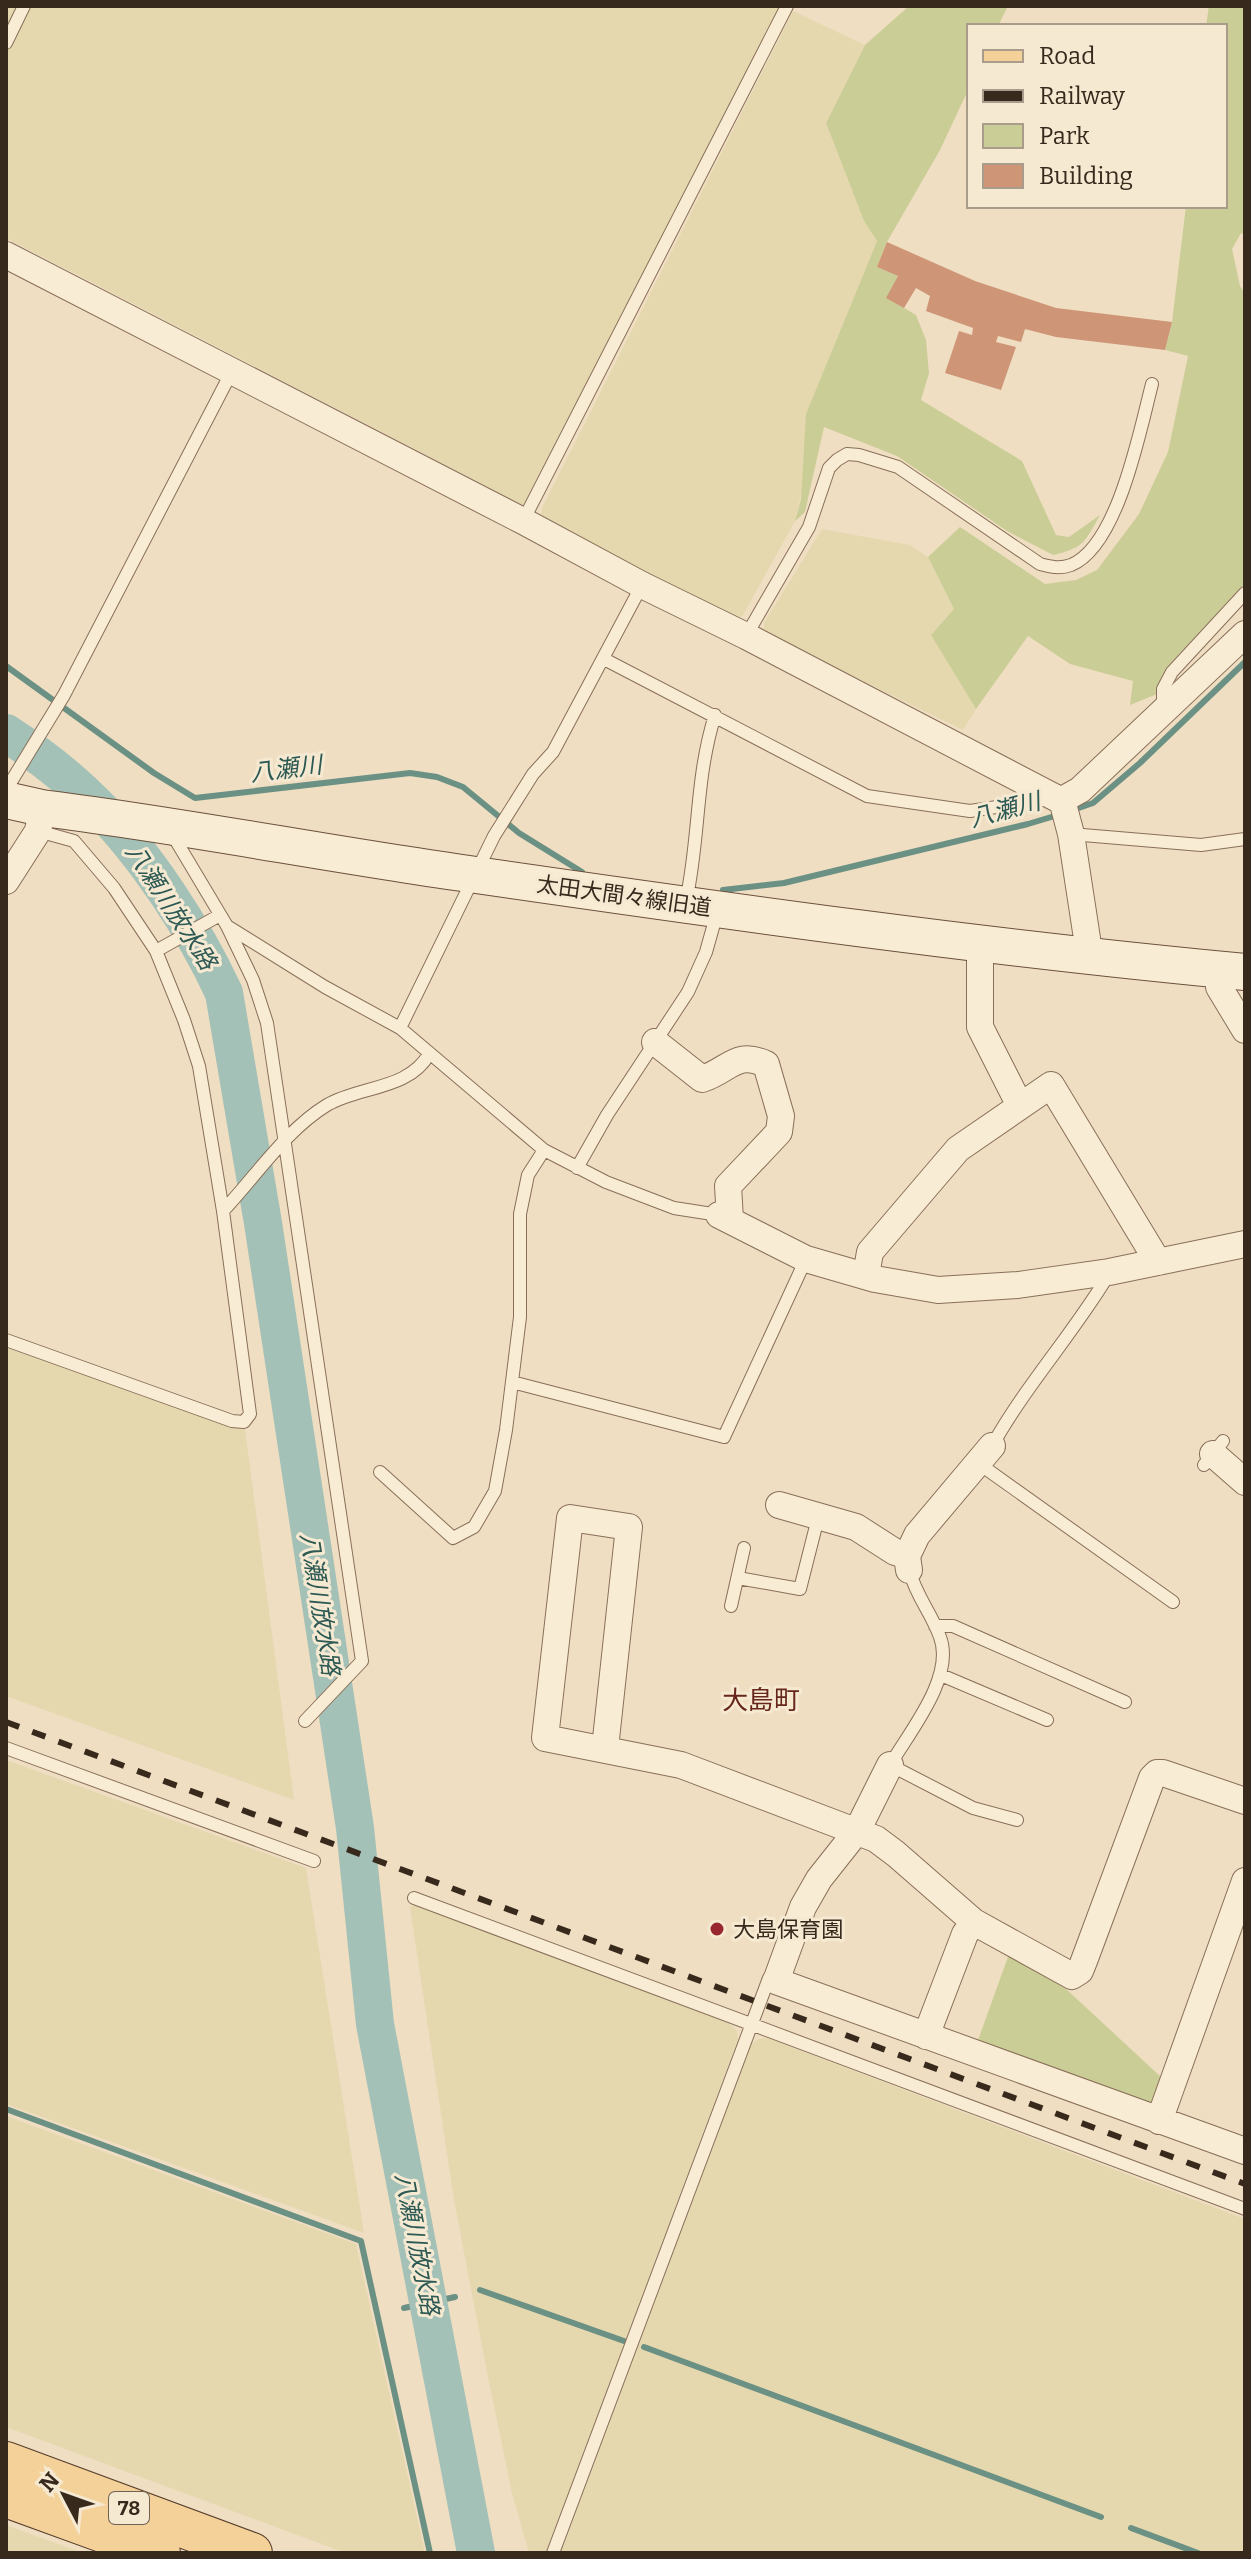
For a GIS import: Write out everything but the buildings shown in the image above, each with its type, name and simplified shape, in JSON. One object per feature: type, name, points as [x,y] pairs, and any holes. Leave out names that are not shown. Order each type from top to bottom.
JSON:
[{"type":"main road","name":"78","points":[[6,2462],[252,2553]]},
{"type":"main road","name":"78","points":[[6,2497],[160,2553]]},
{"type":"street","points":[[6,255],[1059,799],[1070,830],[1090,958]]},
{"type":"street","points":[[1059,799],[1080,790],[1245,634]]},
{"type":"street","name":"太田大間々線旧道","points":[[11,786],[48,817],[163,827],[475,875],[980,944],[1090,958],[1231,970]]},
{"type":"street","points":[[6,881],[48,817]]},
{"type":"street","points":[[980,944],[980,1027],[1020,1106]]},
{"type":"street","points":[[1231,970],[1219,987],[1245,1030]]},
{"type":"street","points":[[655,1042],[702,1079],[717,1074],[737,1059],[750,1057],[766,1064],[781,1116],[779,1132],[728,1186],[724,1217],[806,1259],[866,1276],[938,1290],[1018,1285],[1109,1272],[1245,1244]]},
{"type":"street","points":[[866,1276],[870,1252],[958,1149],[1051,1085],[1158,1262]]},
{"type":"street","points":[[1213,1453],[1245,1482]]},
{"type":"street","points":[[779,1505],[856,1527],[908,1563],[917,1535],[985,1455]]},
{"type":"street","points":[[605,1748],[629,1527],[570,1518],[545,1738],[681,1765],[876,1839],[974,1922],[1072,1976],[1080,1971],[1152,1778],[1157,1773],[1163,1773],[1245,1801]]},
{"type":"street","points":[[890,1765],[857,1831],[819,1879],[803,1907],[776,1981],[1245,2151]]},
{"type":"street","points":[[1159,2121],[1245,1881]]},
{"type":"street","points":[[926,2036],[965,1934],[974,1922]]},
{"type":"lane","points":[[6,43],[24,6]]},
{"type":"lane","points":[[523,521],[787,6]]},
{"type":"lane","points":[[6,790],[53,716],[231,373]]},
{"type":"lane","points":[[746,636],[809,527],[829,468],[847,454],[898,467],[1040,564],[1055,568],[1070,565],[1085,556],[1120,502],[1152,384]]},
{"type":"lane","points":[[400,1028],[511,806],[553,752],[642,585]]},
{"type":"lane","points":[[1163,713],[1163,689],[1172,672],[1245,593]]},
{"type":"lane","points":[[604,659],[867,796],[970,811],[1059,799]]},
{"type":"lane","points":[[577,1168],[607,1115],[688,992],[706,952],[702,907],[694,868],[698,787],[715,715]]},
{"type":"lane","points":[[6,1340],[232,1421],[244,1422],[250,1414],[227,1207],[199,1066],[184,1020],[160,950],[87,855],[48,817]]},
{"type":"lane","points":[[163,827],[221,920],[253,980],[267,1023],[362,1661],[305,1721]]},
{"type":"lane","points":[[1070,830],[1201,845],[1245,839]]},
{"type":"lane","points":[[160,950],[221,920]]},
{"type":"lane","points":[[221,920],[325,987],[400,1028],[544,1150],[606,1182],[674,1208],[724,1217]]},
{"type":"lane","points":[[227,1207],[283,1145],[327,1106],[396,1082],[424,1064],[429,1054]]},
{"type":"lane","points":[[380,1472],[453,1538],[474,1527],[495,1491],[520,1317],[520,1214],[528,1175],[544,1150]]},
{"type":"lane","points":[[512,1382],[724,1437],[806,1259]]},
{"type":"lane","points":[[1109,1272],[1079,1321],[1038,1373],[985,1455],[1173,1602]]},
{"type":"lane","points":[[738,1578],[800,1589],[818,1518]]},
{"type":"lane","points":[[731,1606],[744,1548]]},
{"type":"lane","points":[[908,1563],[915,1592],[935,1626],[945,1657],[941,1675],[890,1765],[973,1808],[1017,1820]]},
{"type":"lane","points":[[935,1626],[953,1626],[1125,1702]]},
{"type":"lane","points":[[941,1675],[1047,1720]]},
{"type":"lane","points":[[6,1748],[314,1861]]},
{"type":"lane","points":[[414,1898],[1245,2209]]},
{"type":"lane","points":[[553,2553],[769,1978]]},
{"type":"shaded area","points":[[6,6],[781,6],[523,505],[6,238]]},
{"type":"shaded area","points":[[793,11],[865,45],[826,123],[864,221],[877,241],[837,338],[795,521],[743,615],[737,620],[541,518],[542,508]]},
{"type":"shaded area","points":[[822,529],[910,545],[928,557],[954,609],[932,635],[976,709],[963,730],[764,633],[764,623]]},
{"type":"shaded area","points":[[6,1338],[244,1422],[294,1800],[6,1696]]},
{"type":"shaded area","points":[[6,1760],[306,1868],[364,2233],[6,2104]]},
{"type":"shaded area","points":[[414,1905],[727,2021],[737,2031],[738,2039],[547,2553],[529,2553],[512,2493],[487,2372],[454,2200],[410,1907]]},
{"type":"shaded area","points":[[767,2038],[1245,2219],[1245,2553],[560,2553],[749,2046],[758,2039]]},
{"type":"shaded area","points":[[6,2116],[356,2244],[425,2553],[346,2553],[6,2427]]},
{"type":"shaded area","points":[[6,2525],[83,2553],[6,2553]]},
{"type":"green space","points":[[909,6],[1008,6],[999,24],[967,24],[967,92],[940,150],[887,242],[877,267],[898,276],[887,298],[916,315],[926,340],[929,373],[921,400],[1022,461],[1056,535],[1069,537],[1100,515],[1091,532],[1071,550],[1053,555],[1007,531],[897,456],[824,427],[805,512],[795,521],[801,499],[806,414],[877,241],[864,221],[826,123],[865,45]]},
{"type":"green space","points":[[1209,6],[1245,6],[1245,235],[1241,233],[1232,249],[1240,286],[1245,294],[1245,583],[1168,666],[1157,694],[1130,705],[1133,681],[1070,664],[1028,636],[976,709],[931,635],[954,609],[928,557],[960,527],[1045,584],[1076,580],[1097,570],[1139,514],[1168,452],[1188,356],[1165,350],[1172,322],[1186,208],[1227,208],[1227,24],[1206,24]]},
{"type":"green space","points":[[1009,1954],[1051,1975],[1161,2077],[1153,2100],[1143,2106],[977,2043]]},
{"type":"waterway","name":"八瀬川","points":[[1073,810],[1093,803],[1140,763],[1245,662]]},
{"type":"waterway","name":"八瀬川","points":[[6,666],[154,773],[195,798],[410,773],[437,777],[463,787],[519,833],[582,872]]},
{"type":"waterway","name":"八瀬川放水路","points":[[6,733],[76,786],[133,847],[184,919],[224,993],[263,1223],[355,1828],[375,2024],[476,2553]]},
{"type":"waterway","name":"八瀬川","points":[[723,890],[784,883],[1058,815]]},
{"type":"waterway","points":[[6,2109],[361,2241],[430,2553]]},
{"type":"waterway","points":[[480,2290],[624,2341]]},
{"type":"waterway","name":"八瀬川放水路","points":[[404,2308],[455,2297]]},
{"type":"waterway","points":[[644,2347],[1101,2517]]},
{"type":"waterway","points":[[1131,2528],[1198,2553]]},
{"type":"railway","points":[[6,1722],[1245,2184]]},
{"type":"place","name":"大島保育園","points":[[717,1929]]},
{"type":"district","name":"大島町","points":[[761,1700]]}]
